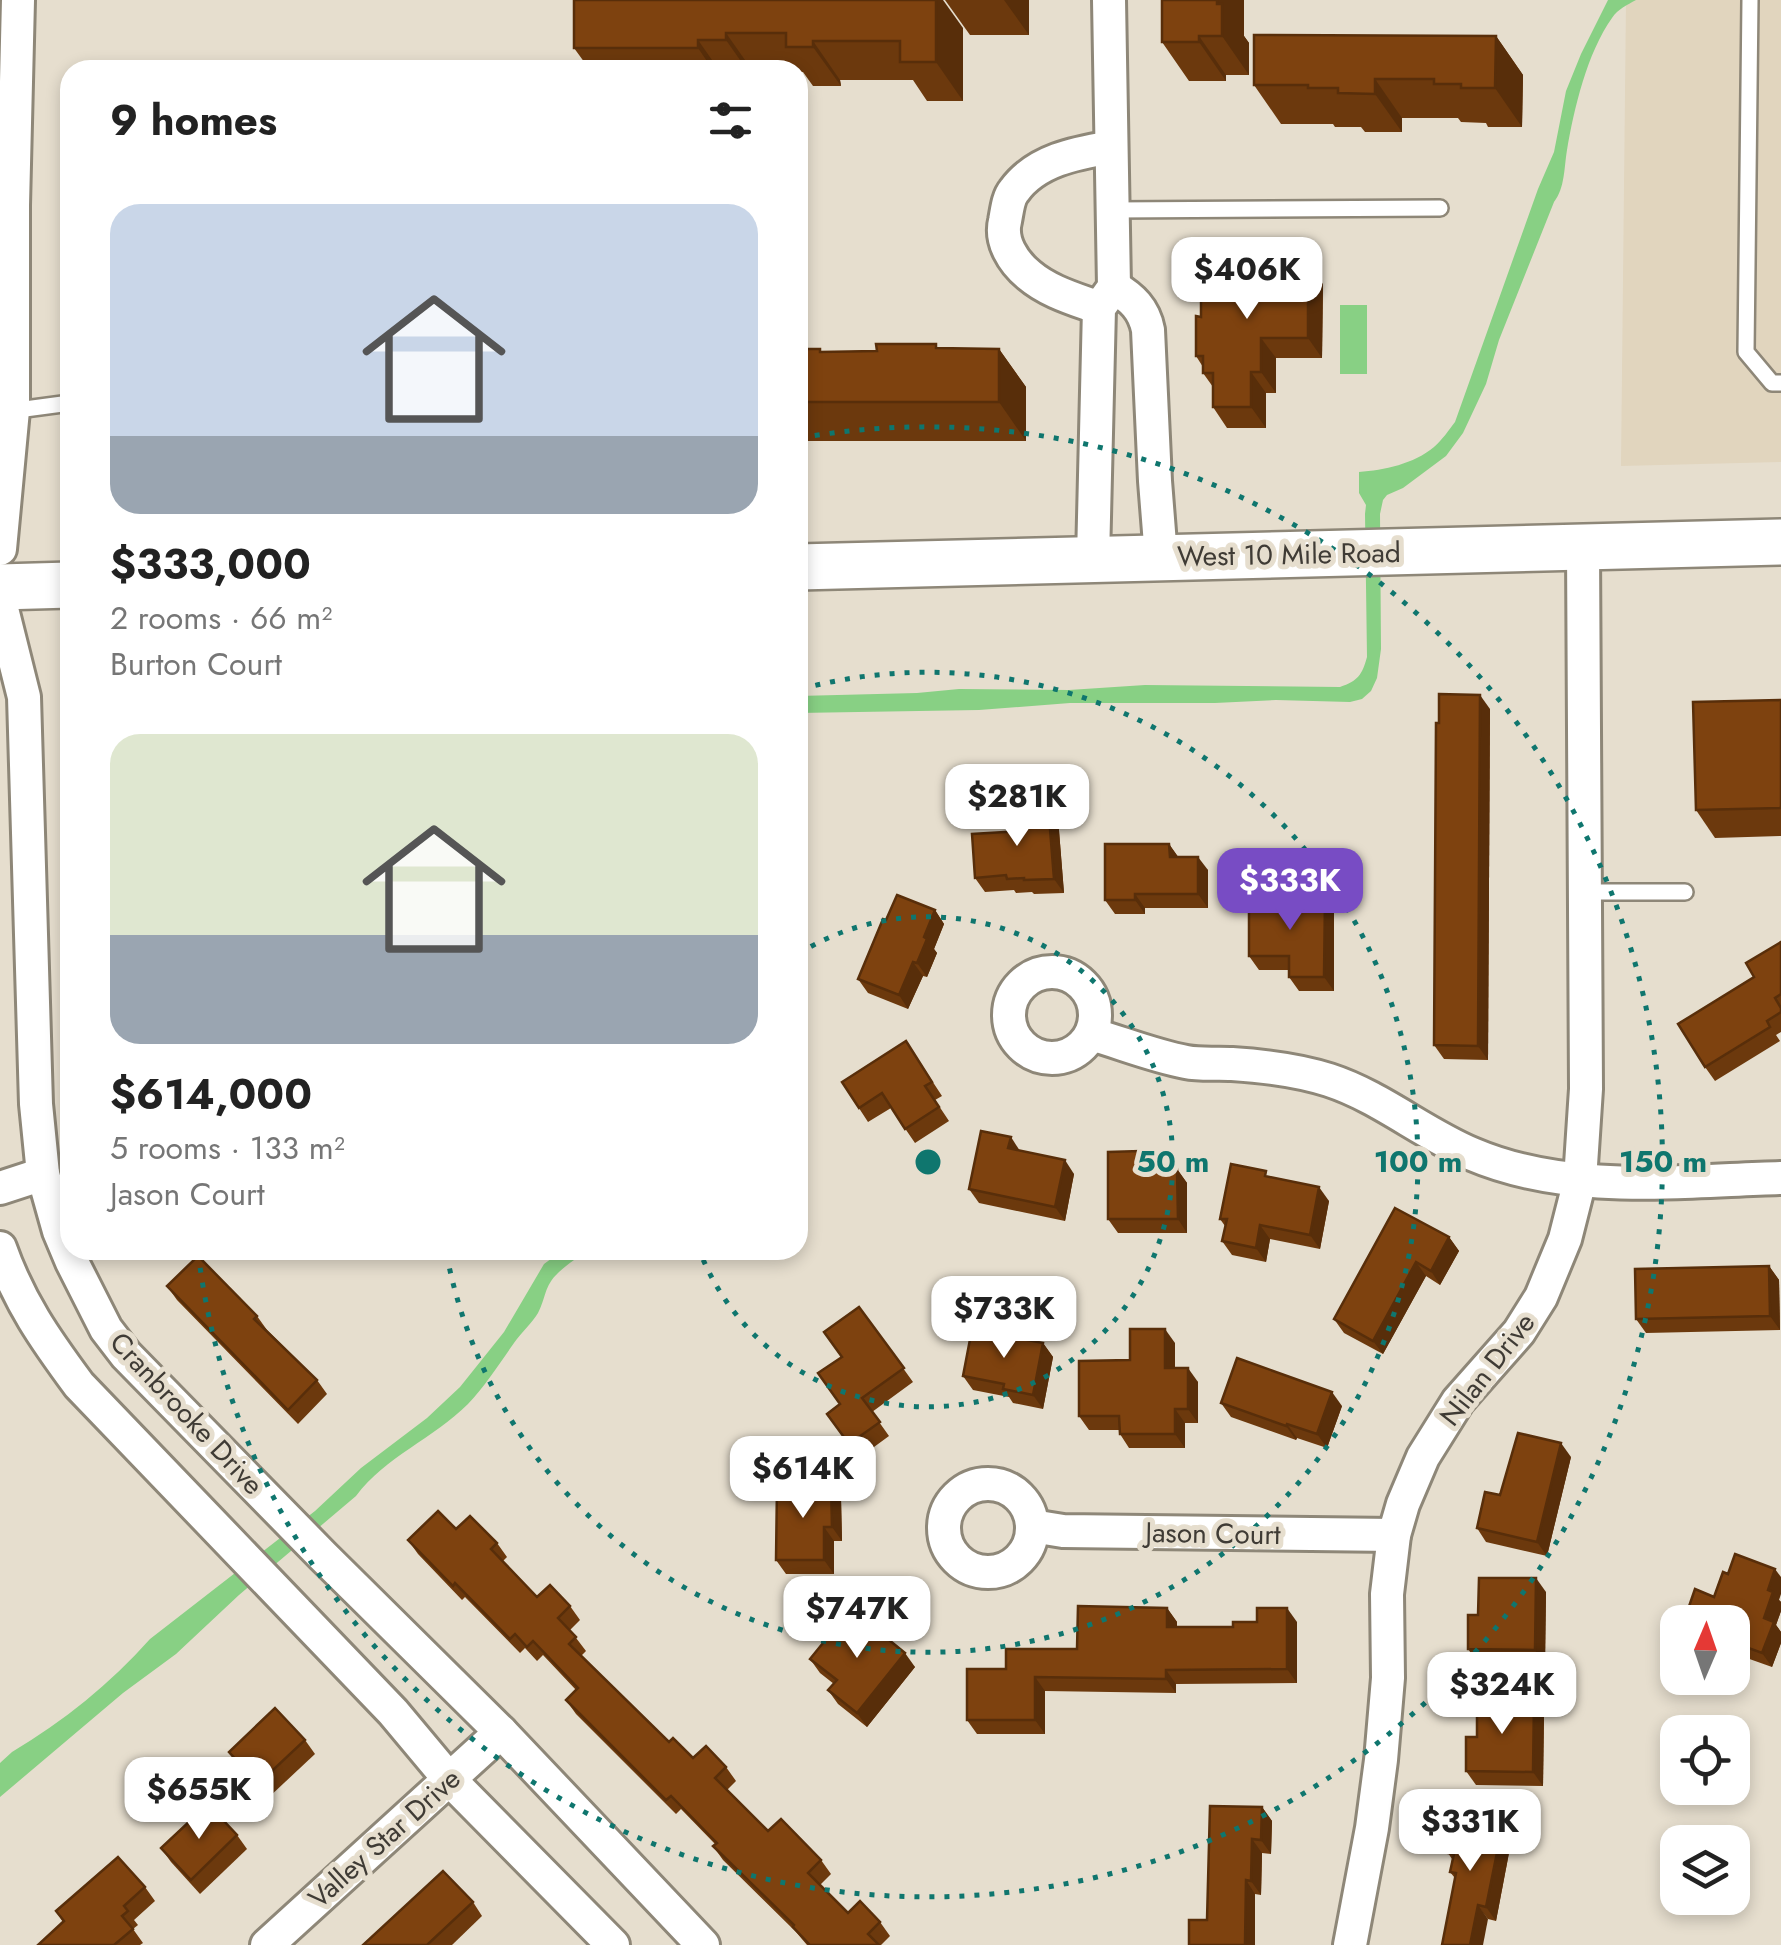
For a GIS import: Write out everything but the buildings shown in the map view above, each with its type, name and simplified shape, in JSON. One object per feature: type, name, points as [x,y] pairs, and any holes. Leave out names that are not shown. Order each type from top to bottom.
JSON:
[{"type":"main road","name":"West 10 Mile Road","points":[[808,567],[1781,542]]},
{"type":"main road","points":[[0,587],[60,585]]},
{"type":"street","points":[[0,549],[18,0]]},
{"type":"street","points":[[1094,559],[1114,210],[1109,0]]},
{"type":"street","points":[[1111,147],[1071,154],[1034,171],[1012,193],[1003,230],[1010,255],[1027,274],[1053,291],[1107,298],[1129,296],[1146,318],[1161,557]]},
{"type":"street","name":"Nilan Drive","points":[[1350,1945],[1381,1760],[1388,1678],[1387,1594],[1394,1535],[1423,1457],[1458,1401],[1519,1332],[1541,1297],[1565,1239],[1580,1180],[1586,1089],[1583,548]]},
{"type":"street","name":"Cranbrooke Drive","points":[[0,601],[24,697],[36,1104],[43,1174],[60,1234]]},
{"type":"street","points":[[1090,1034],[1187,1063],[1301,1072],[1334,1082],[1376,1100],[1471,1154],[1525,1172],[1635,1182],[1781,1178]]},
{"type":"street","points":[[0,1188],[43,1174]]},
{"type":"street","name":"Cranbrooke Drive","points":[[0,1248],[11,1280],[36,1326],[79,1385],[393,1712],[449,1779],[613,1945]]},
{"type":"street","name":"Cranbrooke Drive","points":[[72,1260],[106,1329],[126,1355],[501,1732],[703,1945]]},
{"type":"street","name":"Jason Court","points":[[1032,1526],[1063,1531],[1394,1535]]},
{"type":"street","name":"Valley Star Drive","points":[[266,1945],[501,1732]]},
{"type":"lane","points":[[1750,0],[1746,352],[1772,383],[1781,383]]},
{"type":"lane","points":[[1114,210],[1440,208]]},
{"type":"lane","points":[[7,412],[60,404]]},
{"type":"lane","points":[[1584,892],[1685,892]]},
{"type":"shaded area","points":[[1608,0],[1636,0],[1612,18],[1589,64],[1573,117],[1560,190],[1499,340],[1486,384],[1463,433],[1446,456],[1383,500],[1381,649],[1377,678],[1362,699],[1070,703],[979,710],[808,713],[808,696],[1145,685],[1340,687],[1355,680],[1367,657],[1366,505],[1359,493],[1359,472],[1417,458],[1437,444],[1455,422],[1554,152],[1566,91]]},
{"type":"shaded area","points":[[1626,0],[1781,0],[1781,462],[1621,466]]},
{"type":"shaded area","points":[[1340,305],[1367,305],[1367,374],[1340,374]]},
{"type":"shaded area","points":[[549,1260],[575,1260],[553,1278],[536,1317],[468,1404],[381,1470],[176,1654],[123,1693],[0,1797],[0,1763],[12,1752],[86,1701],[150,1639],[315,1511],[460,1387],[504,1332]]}]
